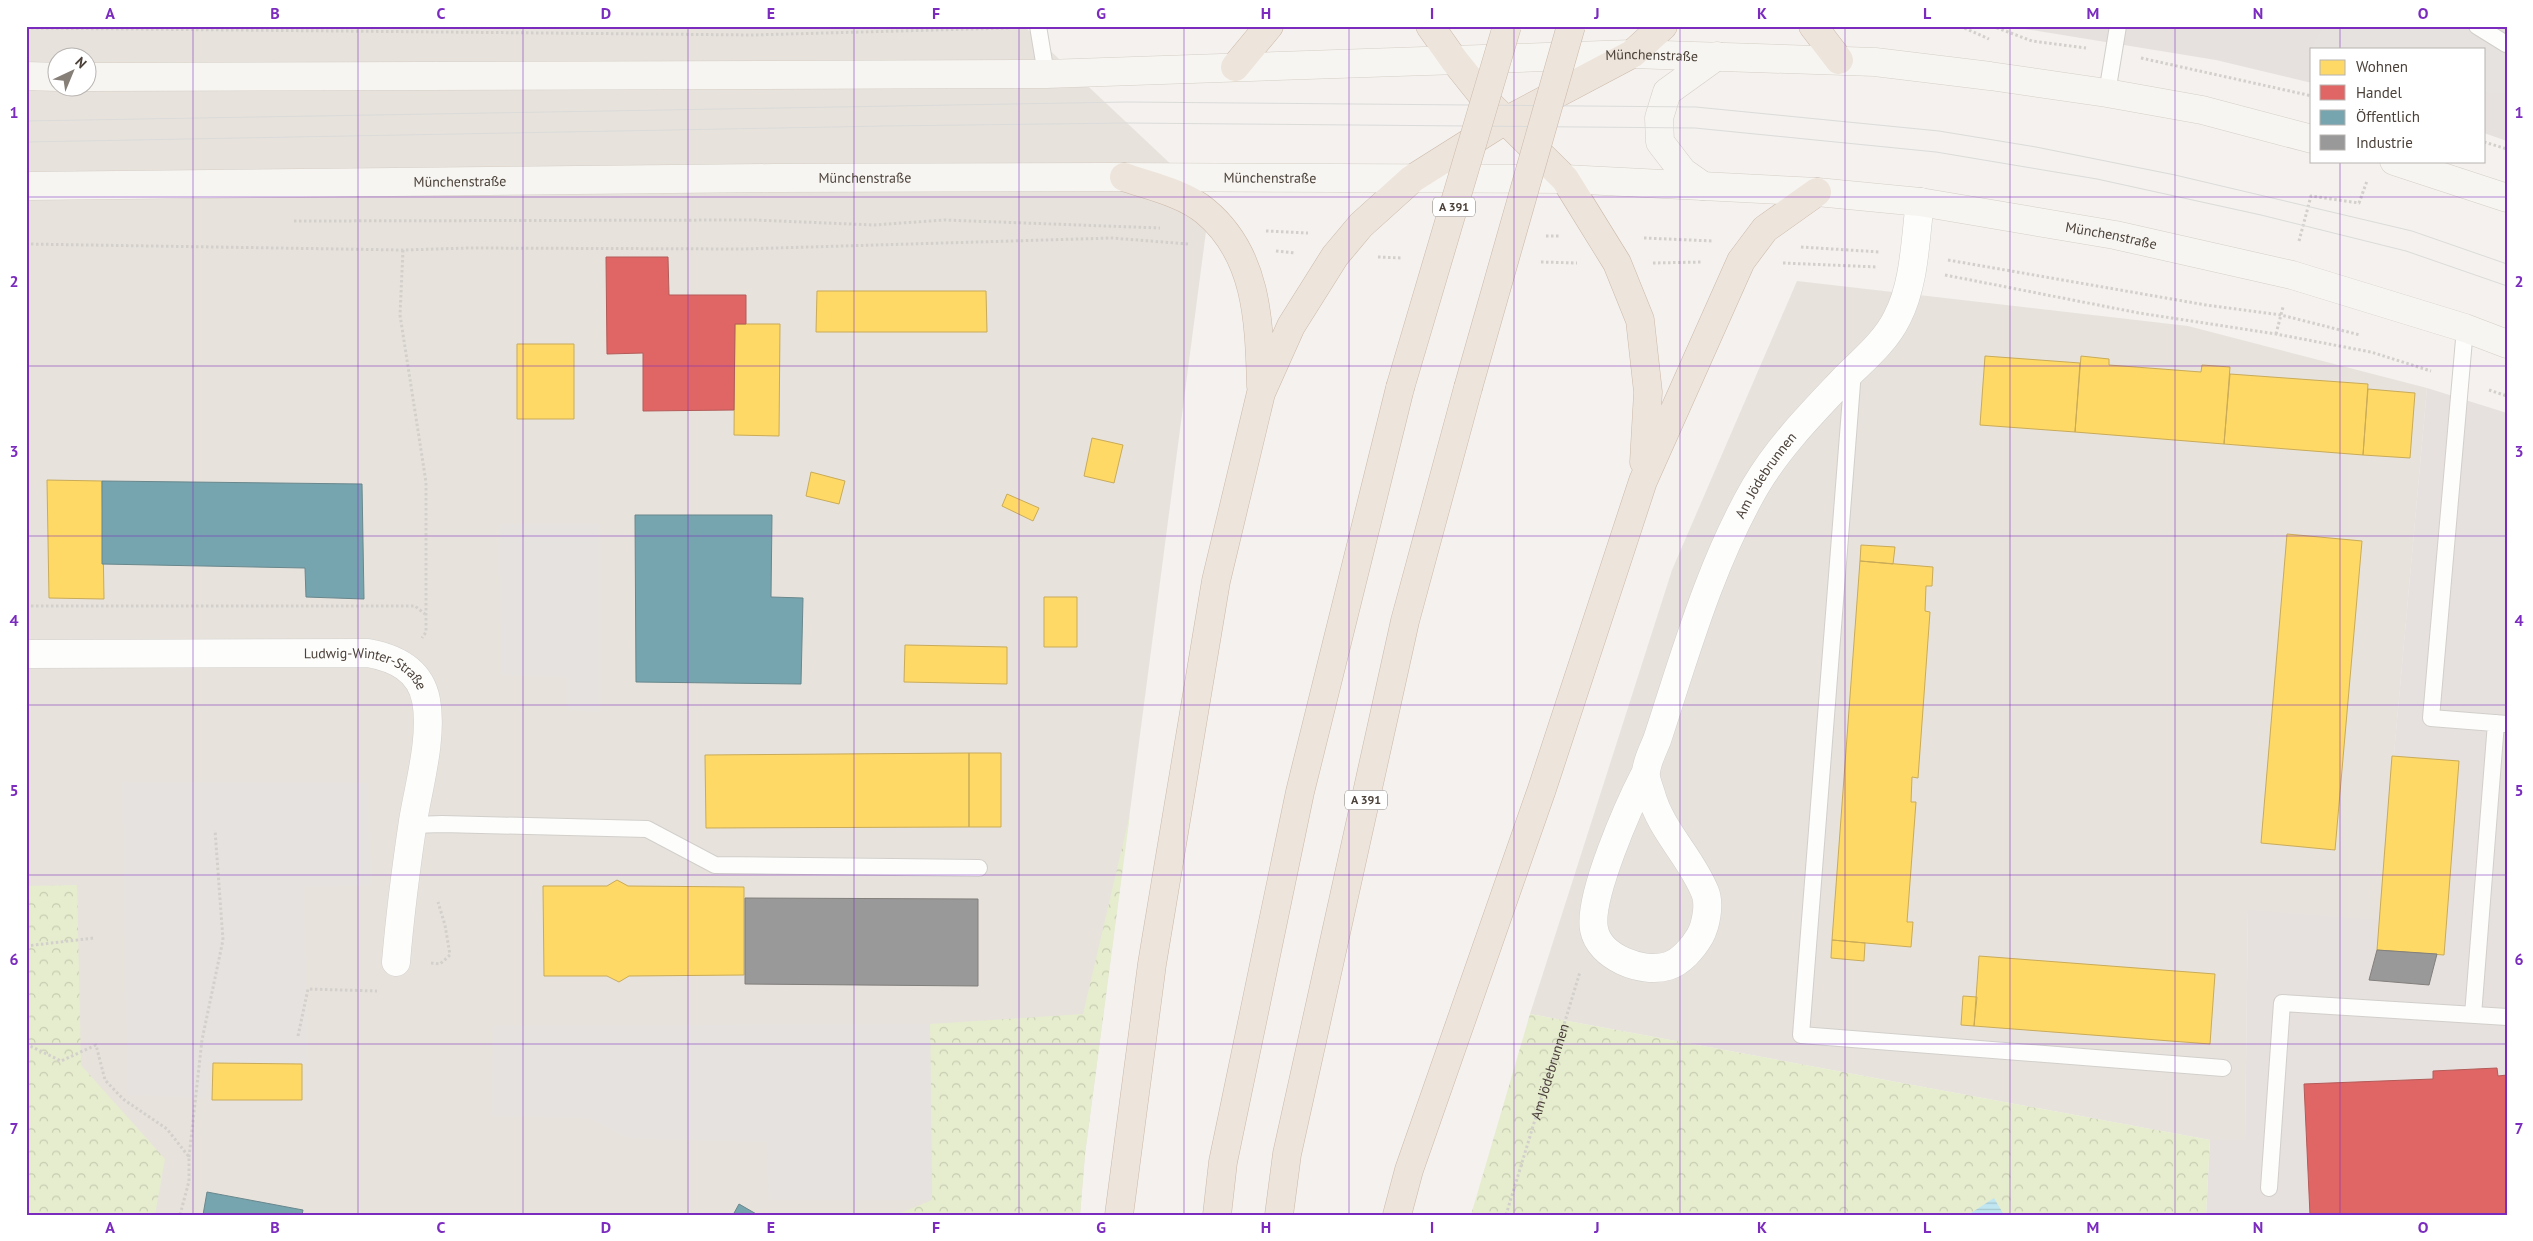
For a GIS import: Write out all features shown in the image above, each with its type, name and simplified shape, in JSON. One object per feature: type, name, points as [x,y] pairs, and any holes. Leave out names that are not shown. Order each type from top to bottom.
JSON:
[{"type":"highway","points":[[1235,67],[1268,26]]},
{"type":"highway","points":[[1430,26],[1454,60],[1506,120],[1565,179],[1617,263],[1640,320],[1648,392],[1643,480]]},
{"type":"highway","name":"A 391","points":[[1217,1215],[1223,1162],[1300,792],[1400,388],[1507,26]]},
{"type":"highway","name":"A 391","points":[[1279,1215],[1287,1154],[1403,631],[1468,388],[1571,26]]},
{"type":"highway","points":[[1119,1215],[1152,964],[1215,591],[1261,393],[1291,326],[1335,256],[1361,225],[1412,179],[1506,120],[1632,54],[1663,26]]},
{"type":"highway","points":[[1813,26],[1839,60]]},
{"type":"highway","points":[[1124,177],[1174,194],[1204,210],[1237,248],[1246,270],[1260,325],[1261,393]]},
{"type":"highway","points":[[1397,1215],[1409,1170],[1542,789],[1643,480],[1741,261],[1765,229],[1817,192]]},
{"type":"main road","name":"Münchenstraße","points":[[98,77],[1046,74],[1632,54],[1717,56],[1839,60],[1973,74],[2107,92],[2202,110],[2310,138]]},
{"type":"main road","name":"Münchenstraße","points":[[1703,186],[1683,172],[1660,142],[1659,118],[1666,92],[1717,56]]},
{"type":"main road","points":[[26,76],[48,77]]},
{"type":"main road","points":[[2397,162],[2507,198]]},
{"type":"main road","name":"Münchenstraße","points":[[26,186],[783,178],[1124,177],[1565,179],[1817,192],[1920,202],[2115,235],[2292,275],[2465,328],[2507,344]]},
{"type":"street","name":"Am Jödebrunnen","points":[[1594,928],[1595,906],[1609,859],[1628,808],[1645,774],[1708,590],[1728,541],[1756,486],[1787,441],[1897,320],[1912,269],[1920,202]]},
{"type":"street","name":"Ludwig-Winter-Straße","points":[[26,654],[368,653],[391,657],[408,668],[419,682],[426,700],[427,738],[413,825],[396,962]]},
{"type":"street","points":[[1594,928],[1601,946],[1620,959],[1642,967],[1668,966],[1687,955],[1701,935],[1706,918],[1707,894],[1656,812],[1645,774]]},
{"type":"lane","points":[[2107,92],[2118,26]]},
{"type":"lane","points":[[2477,26],[2506,44]]},
{"type":"lane","points":[[1038,27],[1046,74]]},
{"type":"lane","points":[[2465,328],[2431,718],[2501,724],[2473,1015]]},
{"type":"lane","points":[[1852,371],[1801,1036],[2223,1068]]},
{"type":"lane","points":[[413,825],[647,829],[715,865],[979,868]]},
{"type":"lane","points":[[2270,1188],[2282,1003],[2507,1017]]},
{"type":"path","points":[[1992,26],[2032,41],[2061,43],[2114,53],[2310,96]]},
{"type":"path","points":[[26,28],[752,35],[1038,27]]},
{"type":"path","points":[[2486,143],[2507,149]]},
{"type":"path","points":[[2276,334],[2310,196],[2359,203],[2368,178]]},
{"type":"path","points":[[403,250],[400,315],[426,482],[426,632],[408,668]]},
{"type":"path","points":[[26,606],[415,606],[426,614]]},
{"type":"path","points":[[180,1215],[189,1181],[189,1157],[202,1040],[223,940],[215,830]]},
{"type":"path","name":"Am Jödebrunnen","points":[[1506,1215],[1594,928]]},
{"type":"path","points":[[26,946],[94,938]]},
{"type":"path","points":[[298,1036],[308,989],[383,991]]},
{"type":"path","points":[[26,1044],[61,1060],[96,1045],[104,1068],[105,1080],[122,1100],[167,1129],[189,1157]]},
{"type":"shaded area","points":[[26,26],[1024,26],[1210,201],[1085,1154],[1080,1215],[26,1215]]},
{"type":"shaded area","points":[[2007,26],[2507,26],[2507,141],[2486,134],[2486,48],[2310,48],[2310,83],[2216,60]]},
{"type":"shaded area","points":[[2323,26],[2464,26],[2507,45],[2507,94],[2486,92],[2486,48],[2312,48]]},
{"type":"shaded area","points":[[1797,281],[2188,326],[2427,388],[2379,921],[2248,911],[2245,1140],[2210,1140],[1530,1014],[1672,570]]},
{"type":"shaded area","points":[[2427,388],[2507,413],[2507,1215],[2206,1215],[2210,1140],[2245,1140],[2248,910],[2379,920]]},
{"type":"shaded area","points":[[499,524],[599,524],[600,712],[568,710],[567,677],[502,675]]},
{"type":"shaded area","points":[[122,782],[367,783],[371,885],[303,887],[308,1063],[207,1062],[206,1098],[128,1095]]},
{"type":"shaded area","points":[[930,1024],[932,1200],[769,1200],[767,1142],[628,1138],[589,1118],[491,1116],[494,1026]]},
{"type":"green space","points":[[1130,814],[1085,1154],[1080,1215],[896,1215],[932,1200],[930,1024],[1083,1014]]},
{"type":"green space","points":[[77,885],[81,1065],[165,1159],[155,1215],[26,1215],[26,886]]},
{"type":"green space","points":[[1530,1014],[2210,1140],[2206,1215],[1471,1215]]},
{"type":"water","points":[[1994,1198],[2004,1215],[1968,1215]]},
{"type":"building: Wohnen","points":[[817,291],[986,291],[987,332],[816,332]]},
{"type":"building: Wohnen","points":[[735,324],[780,324],[779,436],[734,435]]},
{"type":"building: Wohnen","points":[[517,344],[574,344],[574,419],[517,419]]},
{"type":"building: Wohnen","points":[[1985,356],[2080,363],[2075,432],[1980,425]]},
{"type":"building: Wohnen","points":[[2081,356],[2109,359],[2109,365],[2201,372],[2202,365],[2230,367],[2224,444],[2075,432]]},
{"type":"building: Wohnen","points":[[2230,374],[2368,384],[2363,455],[2224,444]]},
{"type":"building: Wohnen","points":[[2368,389],[2415,393],[2410,458],[2363,455]]},
{"type":"building: Wohnen","points":[[1092,438],[1123,445],[1114,483],[1084,476]]},
{"type":"building: Wohnen","points":[[811,472],[845,481],[839,504],[806,496]]},
{"type":"building: Wohnen","points":[[47,480],[102,481],[104,599],[49,598]]},
{"type":"building: Wohnen","points":[[1007,494],[1039,508],[1033,521],[1002,506]]},
{"type":"building: Wohnen","points":[[2287,534],[2362,541],[2335,850],[2261,843]]},
{"type":"building: Wohnen","points":[[1861,545],[1895,547],[1893,564],[1860,561]]},
{"type":"building: Wohnen","points":[[1860,561],[1933,567],[1932,586],[1926,586],[1925,611],[1930,612],[1918,778],[1912,777],[1911,802],[1916,802],[1907,922],[1913,922],[1911,947],[1832,940]]},
{"type":"building: Wohnen","points":[[1044,597],[1077,597],[1077,647],[1044,647]]},
{"type":"building: Wohnen","points":[[905,645],[1007,647],[1007,684],[904,682]]},
{"type":"building: Wohnen","points":[[969,753],[969,827],[706,828],[705,755]]},
{"type":"building: Wohnen","points":[[969,753],[1001,753],[1001,827],[969,827]]},
{"type":"building: Wohnen","points":[[2392,756],[2459,761],[2444,955],[2377,950]]},
{"type":"building: Wohnen","points":[[617,880],[628,886],[744,887],[744,975],[629,976],[619,982],[607,976],[544,976],[543,886],[607,886]]},
{"type":"building: Wohnen","points":[[1832,940],[1865,943],[1864,961],[1831,958]]},
{"type":"building: Wohnen","points":[[1979,956],[2215,974],[2210,1044],[1974,1026]]},
{"type":"building: Wohnen","points":[[1963,996],[1977,997],[1974,1026],[1961,1025]]},
{"type":"building: Wohnen","points":[[213,1063],[302,1064],[302,1100],[212,1100]]},
{"type":"building: Handel","points":[[606,257],[668,257],[669,295],[746,295],[746,324],[735,324],[734,410],[643,411],[643,353],[607,354]]},
{"type":"building: Handel","points":[[2497,1068],[2498,1076],[2507,1075],[2507,1215],[2310,1215],[2304,1084],[2433,1079],[2433,1071]]},
{"type":"building: Öffentlich","points":[[102,481],[362,484],[364,599],[306,597],[305,568],[102,564]]},
{"type":"building: Öffentlich","points":[[635,515],[772,515],[771,597],[803,598],[801,684],[636,682]]},
{"type":"building: Öffentlich","points":[[207,1192],[303,1210],[302,1215],[203,1215]]},
{"type":"building: Öffentlich","points":[[739,1204],[758,1215],[733,1215]]},
{"type":"building: Industrie","points":[[745,898],[978,899],[978,986],[745,984]]},
{"type":"building: Industrie","points":[[2377,950],[2437,954],[2429,985],[2369,980]]},
{"type":"tram line","points":[[26,121],[1127,102],[1696,107],[1939,131],[2036,147],[2175,175],[2412,231],[2507,264]]},
{"type":"tram line","points":[[26,142],[1126,123],[1695,128],[1936,152],[2097,179],[2261,215],[2406,251],[2507,286]]}]
